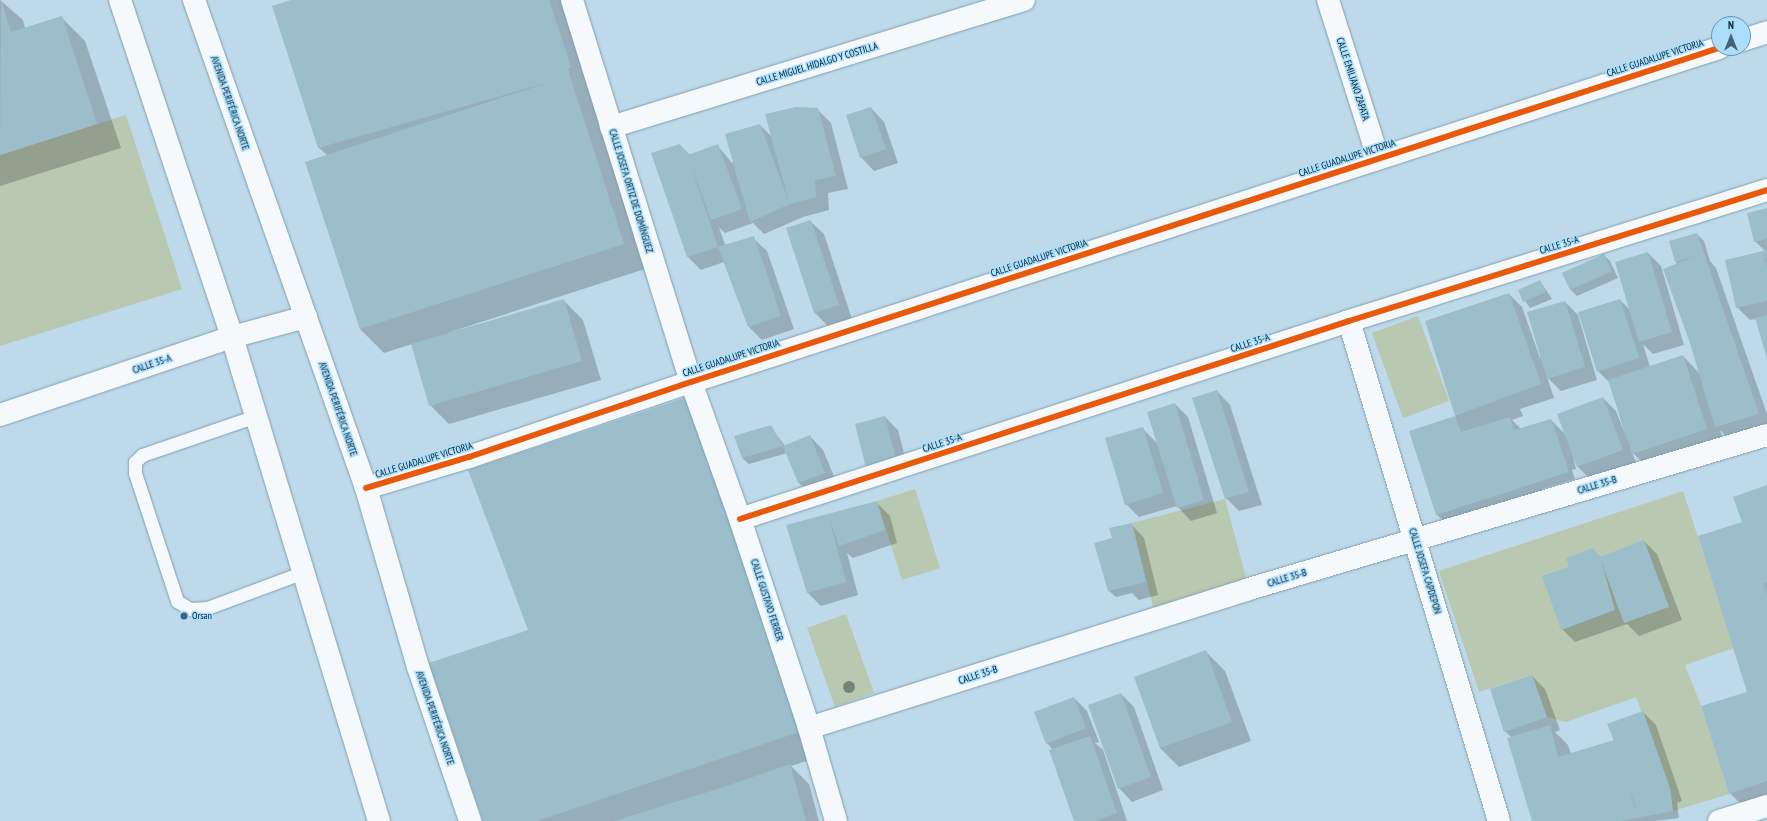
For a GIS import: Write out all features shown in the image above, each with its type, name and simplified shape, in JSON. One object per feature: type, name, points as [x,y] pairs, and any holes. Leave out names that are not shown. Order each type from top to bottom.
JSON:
[{"type":"street","points":[[120,0],[232,337],[378,821]]},
{"type":"street","name":"AVENIDA PERIFÉRICA NORTE","points":[[194,0],[366,488],[418,667],[470,821]]},
{"type":"street","name":"CALLE JOSEFA ORTIZ DE DOMÍNGUEZ","points":[[572,0],[691,382]]},
{"type":"street","name":"CALLE MIGUEL HIDALGO Y COSTILLA","points":[[611,128],[1024,0]]},
{"type":"street","name":"CALLE EMILIANO ZAPATA","points":[[1328,0],[1378,158]]},
{"type":"street","points":[[1751,37],[1767,32]]},
{"type":"street","name":"CALLE GUADALUPE VICTORIA","points":[[366,488],[469,457],[691,382],[1711,51]]},
{"type":"street","name":"CALLE 35-A","points":[[740,518],[1349,321],[1767,190]]},
{"type":"street","name":"CALLE 35-A","points":[[0,415],[232,337],[306,317]]},
{"type":"street","name":"CALLE JOSEFA CAPDEPON","points":[[1349,321],[1499,821]]},
{"type":"street","name":"CALLE GUSTAVO FERRER","points":[[691,382],[740,518],[809,728],[836,821]]},
{"type":"street","name":"CALLE 35-B","points":[[809,728],[1249,589],[1767,435]]},
{"type":"street","points":[[1719,821],[1767,806]]},
{"type":"lane","points":[[256,416],[142,455],[135,462],[135,473],[177,601],[190,609],[207,608],[304,572]]},
{"type":"green space","points":[[126,115],[182,289],[0,346],[0,155]]},
{"type":"green space","points":[[1418,316],[1449,401],[1403,418],[1372,333]]},
{"type":"green space","points":[[915,489],[940,568],[902,580],[877,501]]},
{"type":"green space","points":[[1683,491],[1734,648],[1685,665],[1701,706],[1729,794],[1673,811],[1670,788],[1636,697],[1566,722],[1547,717],[1532,675],[1479,692],[1439,571]]},
{"type":"green space","points":[[1225,499],[1249,589],[1155,614],[1132,523]]},
{"type":"green space","points":[[846,614],[874,693],[835,707],[807,628]]},
{"type":"building","points":[[1,0],[11,32],[62,16],[97,124],[0,155]]},
{"type":"building","points":[[291,0],[549,0],[571,67],[568,68],[570,76],[624,244],[360,329],[305,162],[556,80],[318,148],[272,6]]},
{"type":"building","points":[[796,107],[818,108],[836,176],[815,180],[816,197],[790,204],[750,222],[725,134],[760,124],[789,202],[765,114]]},
{"type":"building","points":[[871,107],[886,149],[860,158],[846,115]]},
{"type":"building","points":[[680,144],[688,155],[718,144],[742,209],[711,220],[689,159],[718,247],[687,257],[651,153]]},
{"type":"building","points":[[1767,208],[1767,239],[1754,242],[1747,213]]},
{"type":"building","points":[[811,220],[839,305],[814,313],[786,228]]},
{"type":"building","points":[[1697,233],[1759,414],[1715,427],[1689,340],[1663,269],[1698,255],[1675,262],[1669,241]]},
{"type":"building","points":[[754,236],[781,316],[748,327],[718,247]]},
{"type":"building","points":[[1767,250],[1767,260],[1763,251],[1767,268],[1767,301],[1736,308],[1725,260]]},
{"type":"building","points":[[1648,252],[1672,332],[1639,342],[1615,262]]},
{"type":"building","points":[[1604,254],[1612,271],[1570,290],[1562,273]]},
{"type":"building","points":[[1540,280],[1546,292],[1523,302],[1518,290]]},
{"type":"building","points":[[1509,293],[1541,384],[1455,416],[1425,321]]},
{"type":"building","points":[[564,299],[582,361],[429,406],[411,344]]},
{"type":"building","points":[[1620,299],[1639,358],[1597,372],[1578,312]]},
{"type":"building","points":[[1565,301],[1585,367],[1547,379],[1527,312]]},
{"type":"building","points":[[1767,315],[1767,359],[1755,318]]},
{"type":"building","points":[[1683,355],[1707,429],[1632,454],[1608,380]]},
{"type":"building","points":[[1217,390],[1249,492],[1225,499],[1192,398]]},
{"type":"building","points":[[690,396],[799,732],[537,821],[483,821],[429,663],[528,630],[468,470]]},
{"type":"building","points":[[1603,397],[1623,450],[1577,467],[1557,414]]},
{"type":"building","points":[[1175,403],[1204,500],[1177,508],[1147,412]]},
{"type":"building","points":[[885,416],[896,460],[866,468],[855,424]]},
{"type":"building","points":[[1455,416],[1461,432],[1510,417],[1514,430],[1551,419],[1569,472],[1436,515],[1409,431]]},
{"type":"building","points":[[771,425],[783,446],[742,458],[734,436]]},
{"type":"building","points":[[1143,427],[1163,493],[1125,505],[1105,438]]},
{"type":"building","points":[[810,435],[825,473],[798,483],[783,446]]},
{"type":"building","points":[[1767,485],[1767,583],[1763,584],[1767,594],[1767,781],[1729,794],[1701,706],[1747,692],[1698,536],[1742,522],[1733,497]]},
{"type":"building","points":[[877,501],[885,530],[839,546],[829,518],[846,582],[807,593],[786,525]]},
{"type":"building","points":[[1132,523],[1146,582],[1108,591],[1094,543],[1112,538],[1109,528]]},
{"type":"building","points":[[1644,540],[1669,607],[1624,623],[1601,561],[1615,610],[1561,630],[1542,576],[1569,567],[1566,558],[1593,548],[1600,557]]},
{"type":"building","points":[[1206,650],[1232,722],[1160,748],[1134,677]]},
{"type":"building","points":[[1532,675],[1547,717],[1504,732],[1490,689]]},
{"type":"building","points":[[1121,693],[1151,777],[1118,789],[1088,705]]},
{"type":"building","points":[[1074,697],[1086,728],[1046,744],[1034,712]]},
{"type":"building","points":[[1643,711],[1670,788],[1673,811],[1621,821],[1532,821],[1507,738],[1550,725],[1558,757],[1614,740],[1607,724]],"holes":[[[1627,781],[1636,808],[1635,808]]]},
{"type":"building","points":[[1090,736],[1117,813],[1095,821],[1074,821],[1049,750]]},
{"type":"building","points":[[790,764],[806,821],[614,821],[724,787]]},
{"type":"cycle path","points":[[366,488],[469,457],[691,382],[1711,51]]},
{"type":"cycle path","points":[[740,519],[1349,321],[1767,190]]},
{"type":"place","name":"Orsan","points":[[184,616]]}]
